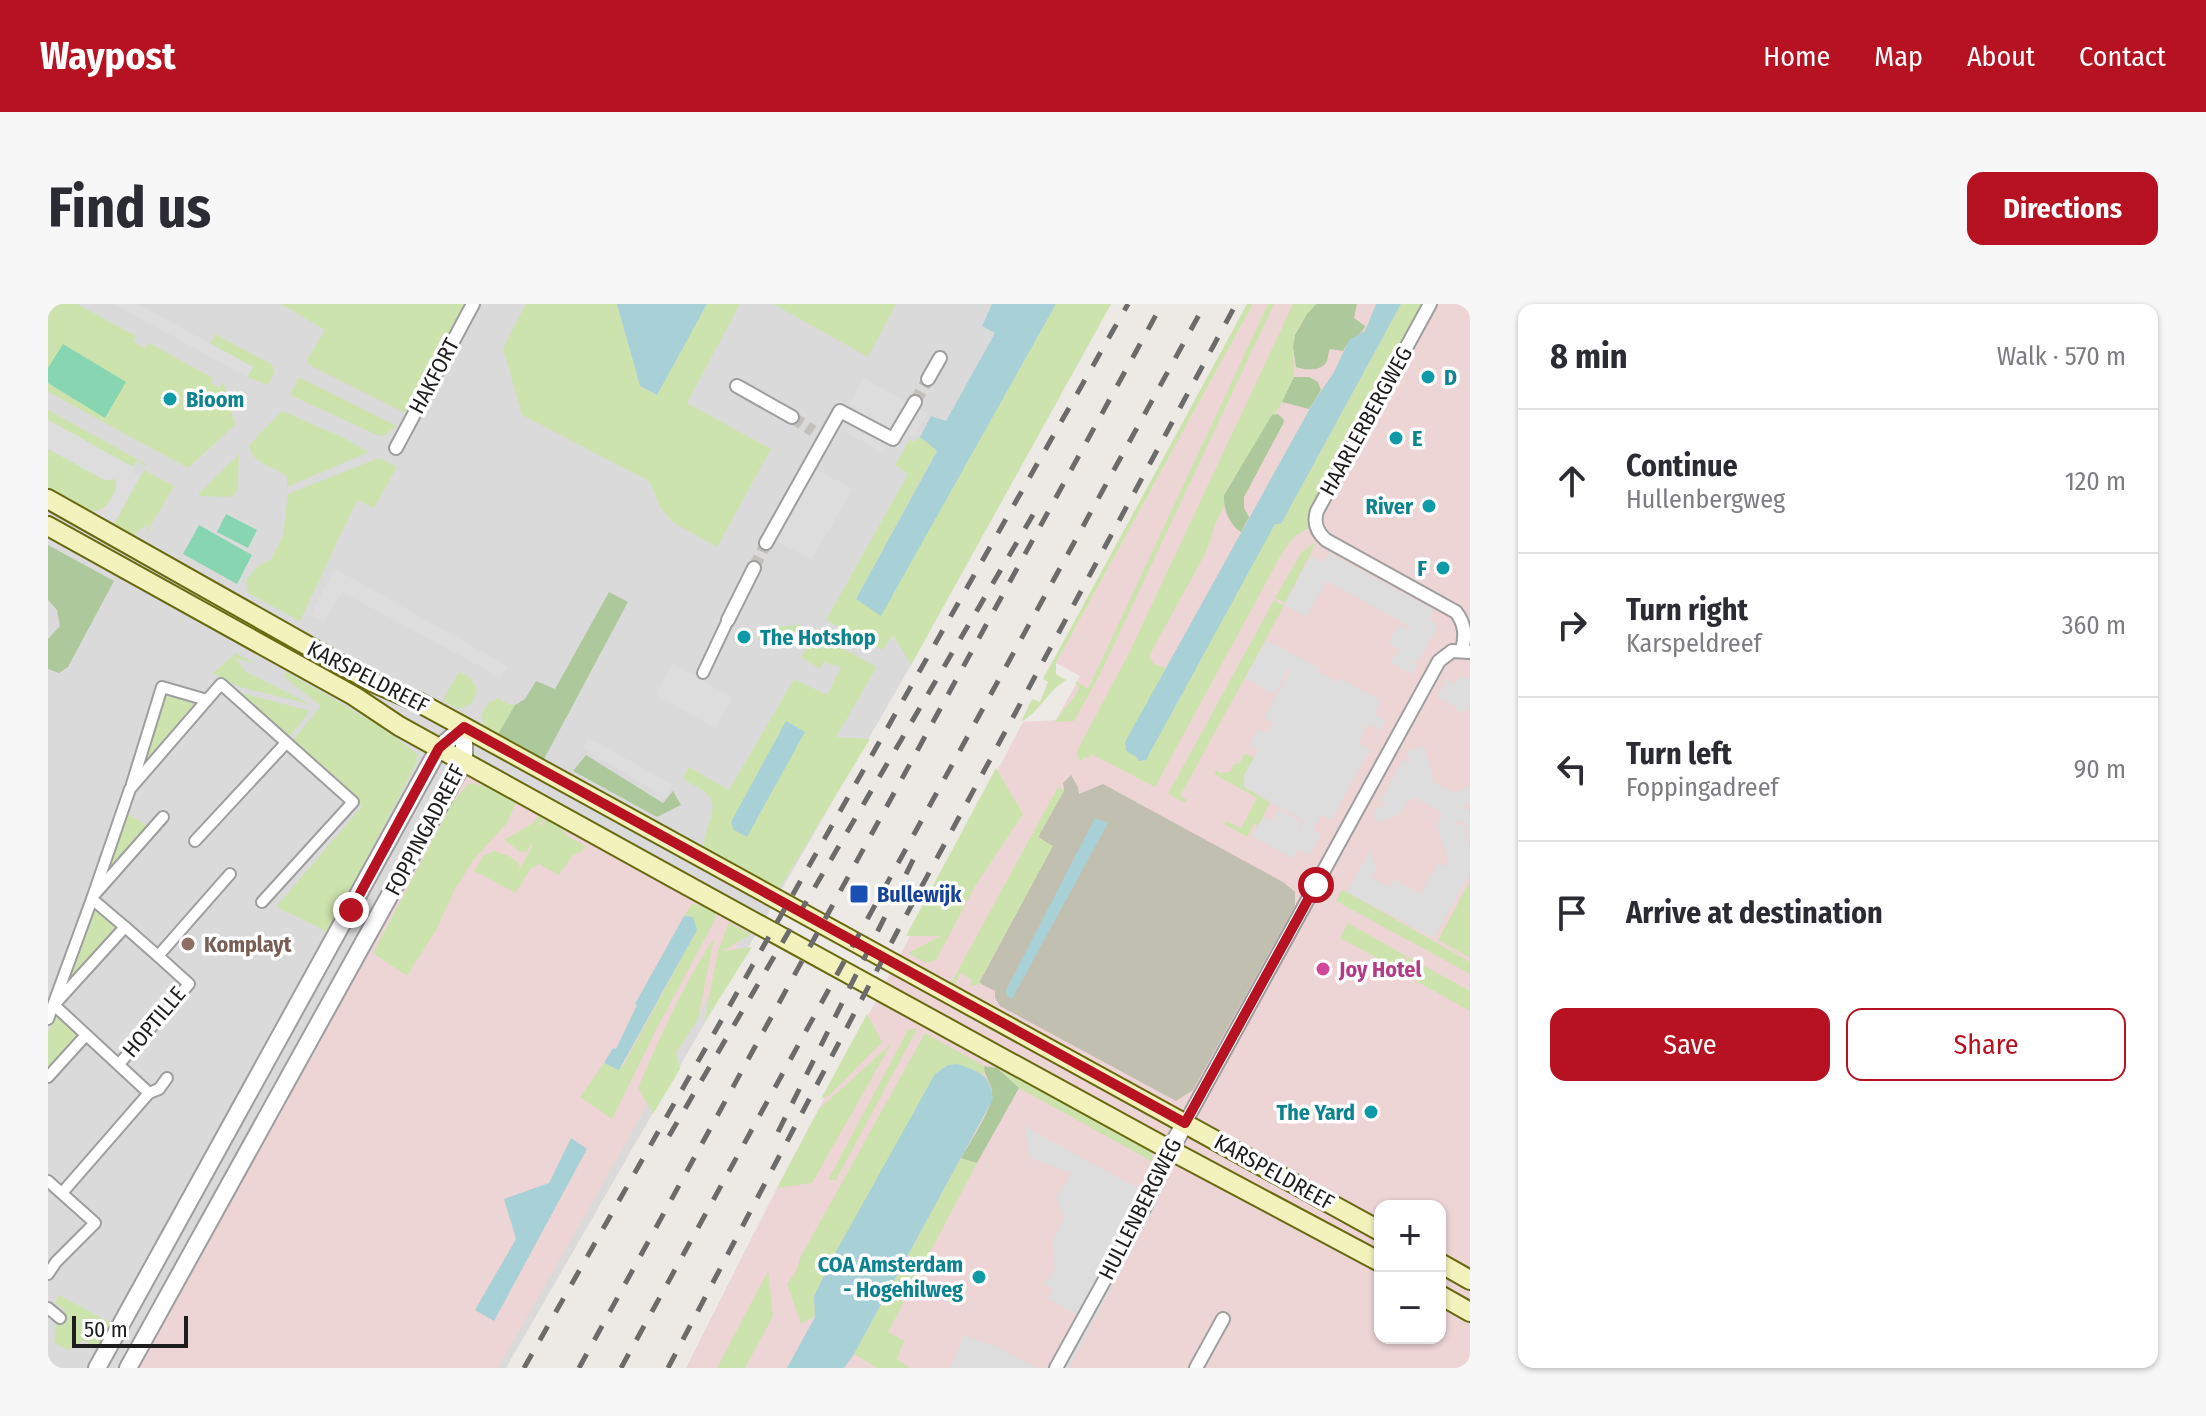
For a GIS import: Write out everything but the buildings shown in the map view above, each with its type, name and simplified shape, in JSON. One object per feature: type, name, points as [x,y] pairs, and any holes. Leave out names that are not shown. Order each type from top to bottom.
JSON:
[{"type":"main road","name":"KARSPELDREEF","points":[[48,499],[372,682],[464,727],[1372,1226]]},
{"type":"main road","name":"KARSPELDREEF","points":[[48,526],[354,696],[399,726],[1374,1259]]},
{"type":"main road","points":[[1446,1266],[1470,1280]]},
{"type":"main road","points":[[1454,1300],[1470,1312]]},
{"type":"street","name":"HAKFORT","points":[[396,448],[473,304]]},
{"type":"street","name":"HAARLERBERGWEG","points":[[1430,304],[1317,511],[1315,521],[1318,532],[1326,540],[1456,612],[1465,632],[1466,651]]},
{"type":"street","points":[[928,379],[940,358]]},
{"type":"street","points":[[737,386],[792,417]]},
{"type":"street","points":[[766,543],[819,434],[840,411],[893,439],[915,402]]},
{"type":"street","points":[[703,673],[754,568]]},
{"type":"street","name":"HULLENBERGWEG","points":[[1056,1368],[1146,1205],[1170,1150],[1434,669],[1449,652],[1466,651]]},
{"type":"street","points":[[130,789],[221,684],[353,802],[262,902]]},
{"type":"street","points":[[48,1019],[93,897],[162,687],[207,700]]},
{"type":"street","name":"FOPPINGADREEF","points":[[100,1362],[439,748],[464,727]]},
{"type":"street","name":"FOPPINGADREEF","points":[[128,1368],[464,761],[464,727]]},
{"type":"street","points":[[195,841],[286,743]]},
{"type":"street","points":[[93,897],[163,817]]},
{"type":"street","name":"HOPTILLE","points":[[119,1064],[189,984],[158,956],[230,874]]},
{"type":"street","points":[[93,897],[158,956]]},
{"type":"street","points":[[54,1005],[125,927]]},
{"type":"street","name":"HOPTILLE","points":[[54,1005],[149,1093]]},
{"type":"street","name":"HOPTILLE","points":[[48,1077],[86,1035]]},
{"type":"street","name":"HOPTILLE","points":[[62,1193],[149,1093],[159,1089],[167,1078]]},
{"type":"street","points":[[48,1181],[95,1223],[48,1274]]},
{"type":"street","name":"KARSPELDREEF","points":[[1350,1246],[1372,1226]]},
{"type":"street","points":[[48,1308],[60,1318]]},
{"type":"street","points":[[1196,1368],[1223,1319]]},
{"type":"shaded area","points":[[48,304],[1111,304],[911,665],[506,1368],[48,1368]]},
{"type":"shaded area","points":[[114,304],[138,304],[253,367],[247,377]]},
{"type":"shaded area","points":[[1253,304],[1470,304],[1470,1368],[686,1368],[777,1188],[1023,722],[1056,720],[1080,676],[1056,663]]},
{"type":"shaded area","points":[[863,378],[928,414],[914,437],[906,434],[898,447],[888,442],[882,452],[845,432],[857,408],[849,404]]},
{"type":"shaded area","points":[[48,420],[133,467],[134,474],[140,476],[114,524],[91,512],[109,504],[117,486],[115,479],[105,480],[48,449]]},
{"type":"shaded area","points":[[814,468],[853,489],[812,559],[775,541]]},
{"type":"shaded area","points":[[1329,553],[1434,610],[1429,620],[1438,626],[1418,662],[1408,658],[1417,664],[1412,674],[1391,663],[1399,649],[1389,643],[1399,625],[1409,630],[1411,627],[1327,581],[1306,617],[1284,605],[1311,556],[1323,563]]},
{"type":"shaded area","points":[[334,568],[509,667],[500,677],[342,592],[324,622],[311,615]]},
{"type":"shaded area","points":[[1266,640],[1319,668],[1318,671],[1337,682],[1340,678],[1381,701],[1374,715],[1385,721],[1380,730],[1369,724],[1358,743],[1370,750],[1331,820],[1321,815],[1313,830],[1321,834],[1309,855],[1298,849],[1293,859],[1252,836],[1263,817],[1272,821],[1278,810],[1301,822],[1296,835],[1304,821],[1244,787],[1244,776],[1258,750],[1250,745],[1258,729],[1266,733],[1273,723],[1264,718],[1292,668],[1274,694],[1245,678]]},
{"type":"shaded area","points":[[673,663],[733,698],[715,728],[655,694]]},
{"type":"shaded area","points":[[1461,675],[1470,680],[1470,709],[1458,713],[1456,707],[1437,697],[1447,679],[1455,684]]},
{"type":"shaded area","points":[[589,738],[673,785],[666,798],[583,748]]},
{"type":"shaded area","points":[[1424,746],[1434,782],[1454,793],[1470,786],[1470,810],[1468,803],[1463,808],[1470,812],[1470,843],[1465,824],[1457,820],[1454,826],[1463,824],[1470,849],[1470,873],[1434,938],[1347,892],[1370,850],[1376,870],[1372,877],[1389,887],[1394,879],[1420,894],[1416,902],[1438,863],[1446,867],[1449,863],[1437,825],[1443,813],[1416,798],[1408,800],[1401,813],[1384,820],[1377,822],[1374,812],[1376,808],[1387,805],[1380,801],[1403,760],[1411,763],[1407,751]]},
{"type":"shaded area","points":[[458,764],[748,928],[498,1368],[131,1368]]},
{"type":"shaded area","points":[[1071,775],[1079,794],[1103,784],[1283,882],[1295,892],[1295,906],[1193,1090],[1176,1101],[1000,1006],[995,991],[979,983],[1052,847],[1038,837],[1064,790],[1063,783]]},
{"type":"shaded area","points":[[1024,1126],[1159,1200],[1068,1368],[1047,1368],[1077,1315],[1048,1299],[1053,1290],[1044,1283],[1055,1270],[1052,1242],[1064,1219],[1056,1197],[1071,1173],[1030,1158]]},
{"type":"shaded area","points":[[964,1335],[993,1345],[1038,1368],[950,1368]]},
{"type":"green space","points":[[51,304],[77,304],[136,336],[133,342],[145,348],[149,343],[213,378],[211,383],[219,388],[224,384],[235,425],[188,468],[48,392],[48,309]]},
{"type":"green space","points":[[281,304],[466,304],[405,413],[309,365],[307,360],[325,330]]},
{"type":"green space","points":[[526,304],[617,304],[640,386],[656,395],[707,304],[740,304],[687,403],[771,449],[717,547],[674,523],[661,509],[649,481],[522,415],[503,348]]},
{"type":"green space","points":[[773,304],[896,304],[868,357]]},
{"type":"green space","points":[[1056,304],[1111,304],[911,665],[893,635],[883,650],[826,620],[908,474],[895,465],[910,439],[914,442],[920,437],[937,450],[856,599],[881,615]]},
{"type":"green space","points":[[1247,304],[1253,304],[1056,663],[1056,674],[1066,680],[1021,722],[1032,699],[1040,702],[1048,682],[1043,679]]},
{"type":"green space","points":[[1268,304],[1274,304],[1101,672],[1074,721],[1055,722],[1079,688],[1075,681],[1088,689]]},
{"type":"green space","points":[[1293,304],[1316,304],[1301,323],[1294,340],[1292,387],[1226,490],[1224,507],[1206,552],[1149,656],[1154,664],[1166,668],[1124,746],[1141,762],[1146,760],[1275,523],[1281,524],[1401,304],[1423,304],[1311,508],[1310,527],[1295,536],[1282,553],[1155,787],[1091,754],[1082,761],[1077,751],[1130,651]]},
{"type":"green space","points":[[1316,304],[1357,304],[1354,318],[1365,326],[1343,351],[1330,349],[1327,361],[1321,367],[1296,367],[1295,335]]},
{"type":"green space","points":[[215,334],[271,364],[275,371],[268,385],[247,377],[253,367],[210,343]]},
{"type":"green space","points":[[63,344],[126,382],[105,418],[48,383],[48,368]]},
{"type":"green space","points":[[299,377],[397,426],[383,436],[377,435],[290,395]]},
{"type":"green space","points":[[1294,377],[1309,377],[1318,382],[1321,390],[1309,409],[1282,402]]},
{"type":"green space","points":[[48,410],[146,466],[136,461],[133,467],[48,420]]},
{"type":"green space","points":[[282,411],[369,452],[287,487],[287,477],[259,461],[249,445]]},
{"type":"green space","points":[[1278,414],[1284,420],[1283,424],[1244,497],[1244,508],[1249,517],[1241,532],[1228,516],[1224,495],[1272,415]]},
{"type":"green space","points":[[48,449],[105,480],[115,479],[116,490],[105,508],[91,512],[48,490]]},
{"type":"green space","points":[[239,454],[238,488],[234,495],[199,496],[199,493]]},
{"type":"green space","points":[[379,458],[397,467],[374,508],[357,500],[300,621],[248,593],[246,580],[258,566],[271,559],[283,536],[288,494]]},
{"type":"green space","points":[[144,470],[174,486],[143,539],[150,523],[134,538],[114,524]]},
{"type":"green space","points":[[226,514],[257,530],[248,548],[217,532]]},
{"type":"green space","points":[[199,525],[252,555],[237,584],[183,554]]},
{"type":"green space","points":[[1317,541],[1285,603],[1275,598],[1301,553]]},
{"type":"green space","points":[[48,545],[114,581],[68,667],[59,673],[48,669],[48,639],[60,626],[57,610],[48,600]]},
{"type":"green space","points":[[609,592],[628,602],[543,761],[497,736],[515,705],[525,699],[536,681],[555,689]]},
{"type":"green space","points":[[1274,600],[1284,606],[1180,796],[1187,800],[1185,803],[1168,794]]},
{"type":"green space","points":[[800,625],[877,667],[836,737],[870,739],[778,891],[705,851],[712,802],[706,793],[683,778],[689,767],[729,790],[794,679],[827,695],[841,667],[824,662],[820,669],[801,657],[809,644],[767,627]]},
{"type":"green space","points":[[236,653],[256,664],[235,658],[246,672],[310,704],[240,687],[213,673]]},
{"type":"green space","points":[[285,671],[385,729],[417,754],[416,764],[328,932],[276,907],[362,806],[291,742],[321,706],[284,677]]},
{"type":"green space","points":[[459,672],[471,678],[477,690],[472,703],[458,709],[443,700]]},
{"type":"green space","points":[[164,693],[196,704],[141,765]]},
{"type":"green space","points":[[242,693],[310,711],[287,740],[239,698]]},
{"type":"green space","points":[[499,698],[515,705],[497,736],[486,729],[481,715],[489,702]]},
{"type":"green space","points":[[1245,753],[1254,758],[1244,776],[1244,787],[1270,802],[1258,827],[1255,822],[1247,837],[1224,824],[1226,821],[1241,828],[1257,798],[1214,774],[1216,770],[1220,773],[1230,772]]},
{"type":"green space","points":[[586,755],[663,803],[673,791],[681,805],[657,817],[573,771]]},
{"type":"green space","points":[[996,768],[1023,814],[974,888],[936,960],[926,963],[908,953],[941,936],[906,936]]},
{"type":"green space","points":[[469,783],[496,788],[516,802],[507,823],[474,859],[455,889],[436,930],[407,976],[373,953],[452,803]]},
{"type":"green space","points":[[1058,787],[1064,791],[1038,837],[1053,846],[979,982],[982,984],[970,986],[972,980],[960,973],[953,987],[950,985]]},
{"type":"green space","points":[[126,813],[148,826],[107,877],[102,879]]},
{"type":"green space","points":[[540,814],[546,817],[535,829],[548,819],[555,820],[567,836],[586,846],[572,856],[559,875],[539,864],[531,868],[516,893],[474,871],[483,856],[494,851],[520,864],[518,872],[533,845],[527,852],[520,852],[504,840],[533,823]]},
{"type":"green space","points":[[1470,881],[1470,958],[1438,940]]},
{"type":"green space","points":[[1342,889],[1470,962],[1470,974],[1336,901]]},
{"type":"green space","points":[[692,904],[707,906],[715,911],[715,920],[612,1119],[580,1097],[604,1063],[619,1070],[624,1064],[697,930],[688,916],[684,916]]},
{"type":"green space","points":[[95,905],[119,928],[66,985]]},
{"type":"green space","points":[[729,923],[751,934],[723,951],[752,947],[704,1023],[718,951]]},
{"type":"green space","points":[[1348,923],[1406,956],[1399,970],[1340,938]]},
{"type":"green space","points":[[714,938],[698,1019],[676,1053],[680,1069],[653,1114],[638,1088],[682,993]]},
{"type":"green space","points":[[1408,957],[1470,991],[1470,1011],[1400,972]]},
{"type":"green space","points":[[867,1014],[882,1042],[830,1095],[821,1099]]},
{"type":"green space","points":[[56,1015],[80,1037],[48,1072],[48,1033]]},
{"type":"green space","points":[[929,1024],[1150,1145],[1153,1162],[1019,1088],[997,1068],[927,1029]]},
{"type":"green space","points":[[917,1029],[836,1180],[828,1180],[908,1030]]},
{"type":"green space","points":[[925,1033],[984,1066],[984,1075],[958,1064],[833,1257],[814,1296],[815,1316],[801,1324],[787,1284]]},
{"type":"green space","points":[[891,1044],[812,1183],[777,1188],[819,1109]]},
{"type":"green space","points":[[984,1066],[997,1068],[1019,1088],[977,1163],[961,1158],[991,1101],[992,1091]]},
{"type":"green space","points":[[961,1158],[977,1163],[888,1332],[904,1341],[897,1359],[910,1368],[877,1368],[854,1354]]},
{"type":"green space","points":[[768,1271],[773,1316],[745,1368],[717,1368]]},
{"type":"green space","points":[[59,1295],[111,1323],[97,1351],[84,1340],[67,1350],[54,1342],[56,1325],[65,1310],[55,1303]]},
{"type":"water","points":[[617,304],[707,304],[657,395],[640,386]]},
{"type":"water","points":[[992,304],[1056,304],[881,616],[856,599],[937,451],[920,437],[931,416],[946,421],[995,333],[982,326]]},
{"type":"water","points":[[1376,304],[1401,304],[1281,524],[1275,524],[1146,760],[1139,761],[1126,751],[1125,742],[1313,403],[1334,372],[1349,340],[1365,331]]},
{"type":"water","points":[[786,721],[805,732],[747,837],[734,830],[731,822]]},
{"type":"water","points":[[1095,818],[1108,823],[1012,999],[1007,996],[1006,990]]},
{"type":"water","points":[[684,916],[693,917],[697,930],[619,1070],[604,1063],[613,1048],[616,1049],[635,1004]]},
{"type":"water","points":[[958,1064],[986,1079],[993,1099],[854,1354],[844,1368],[787,1368],[815,1317],[814,1296],[833,1257],[935,1074],[948,1065]]},
{"type":"water","points":[[571,1138],[587,1149],[494,1321],[475,1310],[516,1239],[504,1199],[549,1183]]},
{"type":"tunnel","points":[[915,402],[928,379]]},
{"type":"tunnel","points":[[792,417],[813,431]]},
{"type":"tunnel","points":[[754,568],[766,543]]},
{"type":"railway","points":[[524,1368],[1128,304]]},
{"type":"railway","points":[[579,1368],[1162,304]]},
{"type":"railway","points":[[621,1368],[1205,304]]},
{"type":"railway","points":[[668,1368],[896,934],[1236,304]]},
{"type":"railway","points":[[669,1136],[1037,508]]},
{"type":"railway","points":[[778,1132],[917,852]]},
{"type":"place","name":"D","points":[[1428,377]]},
{"type":"place","name":"Bioom","points":[[170,399]]},
{"type":"place","name":"E","points":[[1396,438]]},
{"type":"place","name":"River","points":[[1429,506]]},
{"type":"place","name":"F","points":[[1443,568]]},
{"type":"place","name":"The Hotshop","points":[[744,637]]},
{"type":"place","name":"Bullewijk","points":[[859,894]]},
{"type":"place","name":"Komplayt","points":[[188,944]]},
{"type":"place","name":"Joy Hotel","points":[[1323,969]]},
{"type":"place","name":"The Yard","points":[[1371,1112]]},
{"type":"place","name":"COA Amsterdam - Hogehilweg","points":[[979,1277]]},
{"type":"route","points":[[351,910],[439,748],[464,727],[1185,1123],[1316,885]]}]
